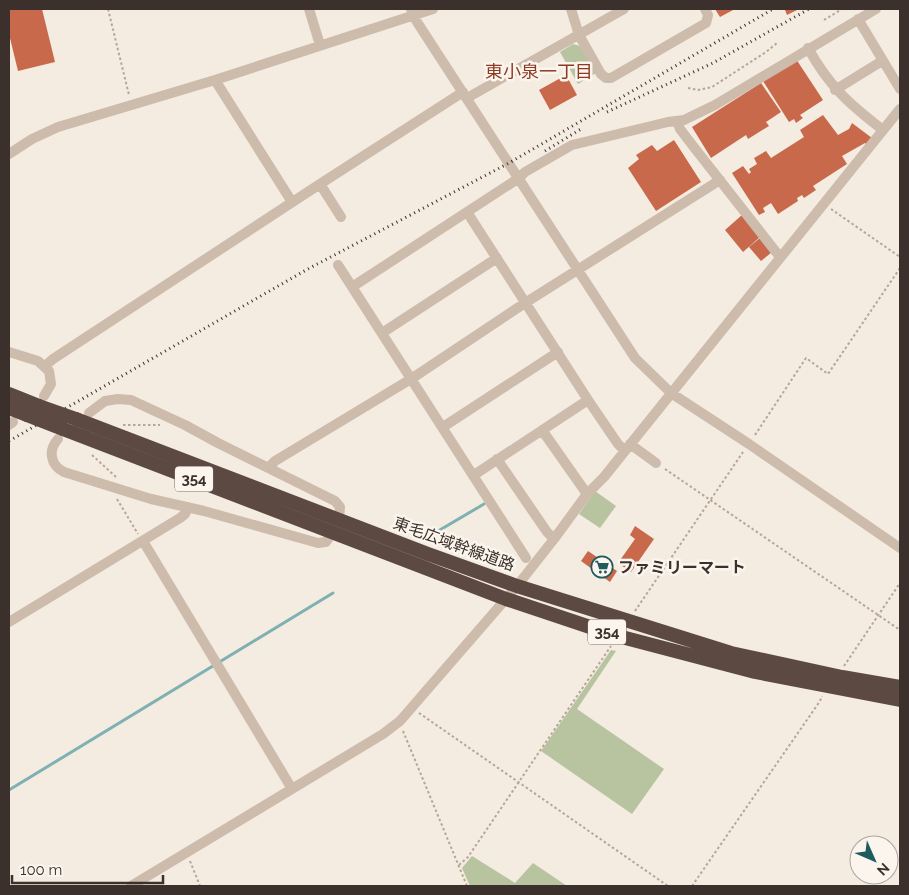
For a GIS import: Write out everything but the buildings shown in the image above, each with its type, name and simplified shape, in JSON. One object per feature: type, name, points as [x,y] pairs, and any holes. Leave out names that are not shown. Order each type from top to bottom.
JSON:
[{"type":"highway","name":"東毛広域幹線道路","points":[[9,394],[42,401],[83,416],[506,599],[674,652],[755,672],[900,700]]},
{"type":"highway","name":"東毛広域幹線道路","points":[[9,408],[27,415],[60,434],[336,526],[428,554],[517,586],[731,653],[842,677],[900,687]]},
{"type":"street","points":[[308,9],[320,46]]},
{"type":"street","points":[[9,154],[32,139],[58,127],[320,46],[412,12],[433,9]]},
{"type":"street","points":[[571,9],[579,35],[606,78],[610,78],[706,23],[708,15],[705,9]]},
{"type":"street","points":[[45,366],[320,184],[465,95],[624,9]]},
{"type":"street","points":[[352,287],[519,178],[525,172],[572,145],[690,118],[710,109],[808,48],[876,9]]},
{"type":"street","points":[[412,12],[635,358],[671,393],[900,548]]},
{"type":"street","points":[[858,19],[900,89]]},
{"type":"street","points":[[808,48],[836,90],[857,110],[883,130]]},
{"type":"street","points":[[836,90],[882,61]]},
{"type":"street","points":[[215,80],[292,202]]},
{"type":"street","points":[[131,886],[383,734],[400,721],[517,586],[587,494],[604,477],[900,109]]},
{"type":"street","points":[[678,121],[680,129],[780,257]]},
{"type":"street","points":[[268,468],[275,461],[411,379],[525,303],[720,180]]},
{"type":"street","points":[[320,184],[341,217]]},
{"type":"street","points":[[467,212],[618,444],[656,463]]},
{"type":"street","points":[[382,333],[497,258]]},
{"type":"street","points":[[338,265],[526,558]]},
{"type":"street","points":[[9,352],[32,359],[45,366],[49,371],[51,378],[49,389],[42,401]]},
{"type":"street","points":[[443,427],[558,352]]},
{"type":"street","points":[[60,434],[53,444],[51,451],[52,460],[57,468],[64,472],[115,483],[151,499],[188,507],[318,543],[326,542],[336,526],[340,507],[335,501],[179,422],[131,400],[105,401],[83,416]]},
{"type":"street","points":[[474,475],[588,400]]},
{"type":"street","points":[[542,430],[587,494]]},
{"type":"street","points":[[497,459],[547,532],[554,539]]},
{"type":"street","points":[[9,622],[180,518],[185,514],[188,507]]},
{"type":"street","points":[[143,541],[292,789]]},
{"type":"path","points":[[108,9],[131,105]]},
{"type":"path","points":[[824,20],[842,9]]},
{"type":"path","points":[[688,88],[698,90],[712,87],[766,52],[777,42]]},
{"type":"path","points":[[823,203],[900,257]]},
{"type":"path","points":[[636,609],[806,358],[828,374],[900,268]]},
{"type":"path","points":[[128,424],[165,426]]},
{"type":"path","points":[[92,455],[115,483],[114,493],[143,541]]},
{"type":"path","points":[[656,463],[900,630]]},
{"type":"path","points":[[849,658],[900,583]]},
{"type":"path","points":[[459,865],[468,857],[611,646]]},
{"type":"path","points":[[692,886],[821,698]]},
{"type":"path","points":[[412,708],[517,783],[668,886]]},
{"type":"path","points":[[400,721],[467,886]]},
{"type":"path","points":[[187,852],[200,886]]},
{"type":"green space","points":[[573,44],[580,46],[596,73],[578,84],[560,52]]},
{"type":"green space","points":[[595,491],[616,506],[600,528],[579,514]]},
{"type":"green space","points":[[611,650],[616,651],[577,709],[664,769],[632,814],[541,751]]},
{"type":"green space","points":[[472,856],[515,883],[533,863],[567,886],[470,886],[462,868]]},
{"type":"waterway","points":[[433,534],[484,504]]},
{"type":"waterway","points":[[9,790],[333,593]]},
{"type":"railway","points":[[9,441],[306,270],[509,163],[773,9]]},
{"type":"railway","points":[[607,112],[713,63],[809,9]]},
{"type":"railway","points":[[545,151],[581,129]]},
{"type":"place","name":"ファミリーマート","points":[[602,567]]},
{"type":"district","name":"東小泉一丁目","points":[[539,71]]}]
